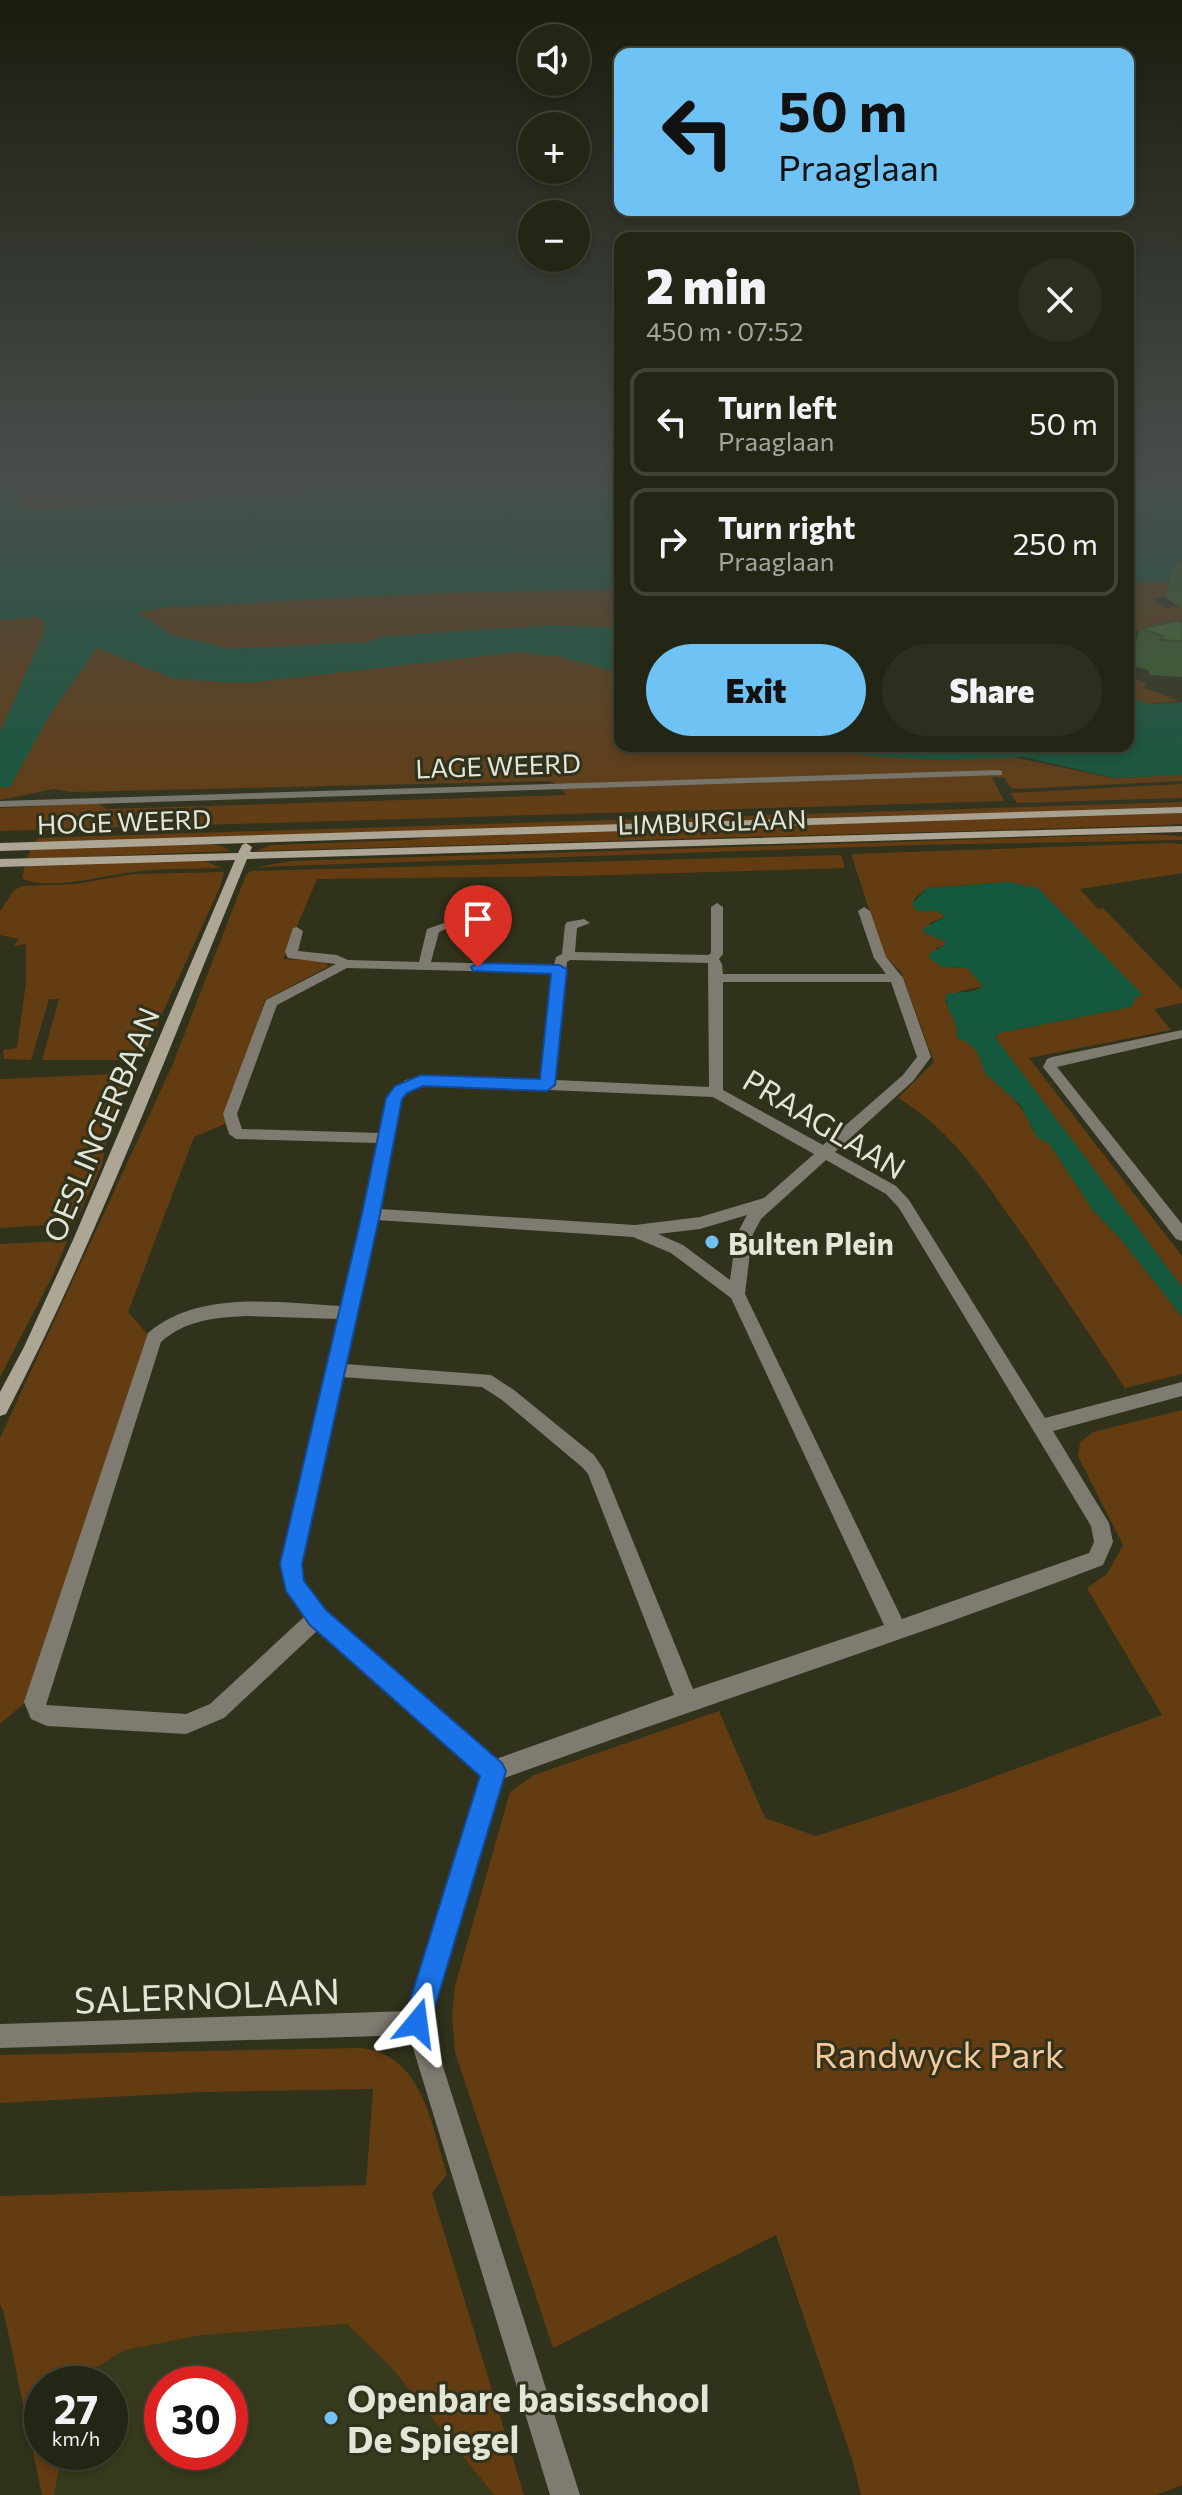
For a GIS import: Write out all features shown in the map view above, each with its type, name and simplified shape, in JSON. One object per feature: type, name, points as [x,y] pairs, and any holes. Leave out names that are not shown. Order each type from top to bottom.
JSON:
[{"type":"main road","name":"LIMBURGLAAN","points":[[249,840],[1182,810]]},
{"type":"main road","name":"LIMBURGLAAN","points":[[243,856],[1182,829]]},
{"type":"main road","name":"HOGE WEERD","points":[[0,847],[249,840]]},
{"type":"main road","name":"OESLINGERBAAN","points":[[0,1409],[32,1348],[81,1240],[249,840]]},
{"type":"main road","name":"HOGE WEERD","points":[[0,863],[243,856]]},
{"type":"street","name":"LAGE WEERD","points":[[0,804],[998,773]]},
{"type":"street","points":[[547,1085],[561,960],[568,956],[711,959],[717,954],[717,907]]},
{"type":"street","points":[[737,1294],[744,1236],[764,1204],[826,1153],[908,1078],[924,1057],[896,978],[880,958],[864,911]]},
{"type":"street","points":[[568,956],[571,925],[584,923]]},
{"type":"street","points":[[424,966],[433,929],[444,927]]},
{"type":"street","points":[[297,931],[291,952],[293,955],[337,959],[345,964]]},
{"type":"street","points":[[711,959],[716,964],[716,1092]]},
{"type":"street","points":[[386,1138],[236,1134],[230,1114],[271,1003],[345,964],[559,969]]},
{"type":"street","points":[[716,978],[896,978]]},
{"type":"street","points":[[1182,1034],[1052,1062],[1050,1067],[1182,1235]]},
{"type":"street","name":"PRAAGLAAN","points":[[431,1080],[547,1085],[716,1092],[899,1196],[1100,1523],[1105,1537],[1103,1549],[1096,1559],[493,1771],[318,1617],[294,1584],[291,1564],[371,1214],[394,1098],[410,1083],[431,1080]]},
{"type":"street","points":[[371,1214],[635,1231],[700,1223],[764,1204]]},
{"type":"street","points":[[635,1231],[677,1249],[737,1294],[897,1631]]},
{"type":"street","points":[[318,1617],[217,1711],[203,1720],[186,1724],[47,1716],[38,1712],[34,1702],[154,1338],[161,1328],[197,1314],[253,1311],[348,1313]]},
{"type":"street","points":[[336,1370],[485,1380],[508,1395],[588,1461],[595,1470],[687,1701]]},
{"type":"street","points":[[1042,1426],[1182,1389]]},
{"type":"street","points":[[493,1771],[417,2023],[565,2495]]},
{"type":"street","name":"SALERNOLAAN","points":[[0,2036],[417,2023]]},
{"type":"shaded area","points":[[0,600],[293,600],[168,607],[137,612],[172,635],[232,649],[368,642],[383,636],[553,625],[610,627],[614,629],[614,671],[562,657],[517,652],[247,683],[175,679],[97,648],[50,714],[10,787],[0,787],[0,732],[45,630],[44,621],[36,617],[0,620]]},
{"type":"shaded area","points":[[1134,699],[1149,704],[1182,702],[1182,775],[1113,778],[1024,757],[944,760],[840,752],[1134,752]]},
{"type":"shaded area","points":[[1009,882],[1038,888],[1143,995],[1136,997],[1131,1007],[999,1033],[995,1037],[1182,1287],[1182,1317],[1124,1243],[1092,1209],[1050,1145],[1037,1137],[1020,1105],[984,1072],[979,1055],[972,1047],[957,1039],[946,994],[973,991],[983,986],[967,968],[942,967],[929,958],[930,953],[945,945],[945,941],[926,934],[922,929],[946,916],[935,911],[918,911],[912,904],[927,888]]},
{"type":"shaded area","name":"Openbare basisschool De Spiegel","points":[[347,2324],[392,2367],[494,2495],[54,2495],[59,2470],[128,2470],[128,2366],[98,2366],[125,2350],[203,2335]]},
{"type":"green space","points":[[293,600],[614,600],[614,629],[553,626],[383,636],[369,642],[232,649],[172,635],[137,612],[168,607]]},
{"type":"green space","points":[[1134,600],[1156,600],[1168,608],[1182,605],[1182,640],[1148,629],[1134,630]]},
{"type":"green space","points":[[37,617],[44,621],[45,630],[0,732],[0,620]]},
{"type":"green space","points":[[97,648],[175,679],[247,683],[517,652],[562,657],[614,671],[614,752],[840,752],[944,760],[1007,756],[1113,778],[1182,775],[1182,781],[1016,789],[1010,787],[1004,778],[992,777],[1004,801],[0,831],[0,808],[97,803],[107,809],[567,795],[551,781],[72,792],[54,789],[0,800],[0,787],[10,786],[50,714]]},
{"type":"green space","points":[[1134,678],[1146,684],[1144,688],[1180,701],[1149,704],[1134,699]]},
{"type":"green space","points":[[1182,784],[1182,798],[1017,803],[1010,793]]},
{"type":"green space","points":[[1182,802],[1182,809],[35,843],[37,838]]},
{"type":"green space","points":[[1182,813],[1182,824],[1139,826],[256,851],[271,845],[411,840],[439,836]]},
{"type":"green space","points":[[1144,834],[1182,836],[1182,840],[918,845],[257,867],[291,861]]},
{"type":"green space","points":[[1182,844],[1182,873],[1080,889],[1098,909],[1103,908],[1182,990],[1182,1003],[1154,1009],[1171,1030],[1029,1058],[1182,1256],[1182,1287],[1010,1059],[1011,1096],[1027,1116],[1032,1129],[1050,1145],[1092,1209],[1124,1243],[1182,1317],[1182,1374],[1125,1388],[1035,1253],[967,1159],[935,1126],[898,1098],[934,1062],[901,972],[884,955],[851,854]],"holes":[[[1009,882],[1131,1007],[999,1033],[995,1037],[1003,1048],[975,1048],[958,1026],[945,1001],[958,992],[983,986],[967,968],[942,967],[936,948],[946,945],[945,940],[926,934],[930,923],[946,916],[935,911],[918,911],[914,899],[927,888]]]},
{"type":"green space","points":[[219,845],[230,851],[27,859],[31,848]]},
{"type":"green space","points":[[841,855],[845,868],[317,879],[283,959],[323,961],[329,966],[265,1000],[225,1124],[194,1137],[128,1312],[150,1337],[28,1700],[0,1724],[0,1438],[172,1066],[246,875],[251,871]]},
{"type":"green space","points":[[203,860],[221,868],[144,871],[60,883],[32,882],[22,878],[25,865]]},
{"type":"green space","points":[[224,872],[147,1047],[123,1060],[42,1060],[59,999],[49,999],[31,1060],[4,1059],[3,1050],[17,1048],[26,983],[26,944],[13,946],[19,939],[0,935],[0,911],[14,890],[23,886],[76,884],[133,874]]},
{"type":"green space","points":[[114,1074],[125,1080],[125,1091],[109,1128],[102,1165],[75,1223],[0,1228],[0,1079]]},
{"type":"green space","points":[[67,1241],[53,1275],[0,1377],[0,1244]]},
{"type":"green space","name":"Randwyck Park","points":[[1182,1410],[1182,2485],[1156,2495],[861,2495],[852,2459],[776,2235],[553,2348],[455,2052],[452,2015],[455,1986],[510,1792],[534,1775],[719,1711],[765,1818],[816,1836],[953,1792],[1162,1715],[1087,1588],[1107,1574],[1123,1545],[1078,1456],[1080,1442],[1093,1432]]},
{"type":"green space","points":[[360,2048],[381,2053],[398,2063],[421,2094],[447,2174],[432,2193],[524,2495],[494,2495],[392,2368],[347,2324],[203,2335],[125,2350],[98,2366],[24,2366],[24,2409],[0,2304],[0,2196],[366,2185],[373,2089],[203,2092],[0,2103],[0,2055]]},
{"type":"green space","points":[[37,2470],[59,2470],[54,2495],[42,2495]]},
{"type":"building","points":[[1182,622],[1182,641],[1161,640],[1164,636],[1140,629]]},
{"type":"place","name":"Bulten Plein","points":[[712,1242]]},
{"type":"place","name":"Openbare basisschool De Spiegel","points":[[331,2418]]},
{"type":"route","points":[[417,2023],[493,1771],[318,1617],[299,1594],[291,1574],[291,1564],[371,1214],[394,1098],[410,1083],[431,1080],[547,1085],[559,969],[478,967]]}]
